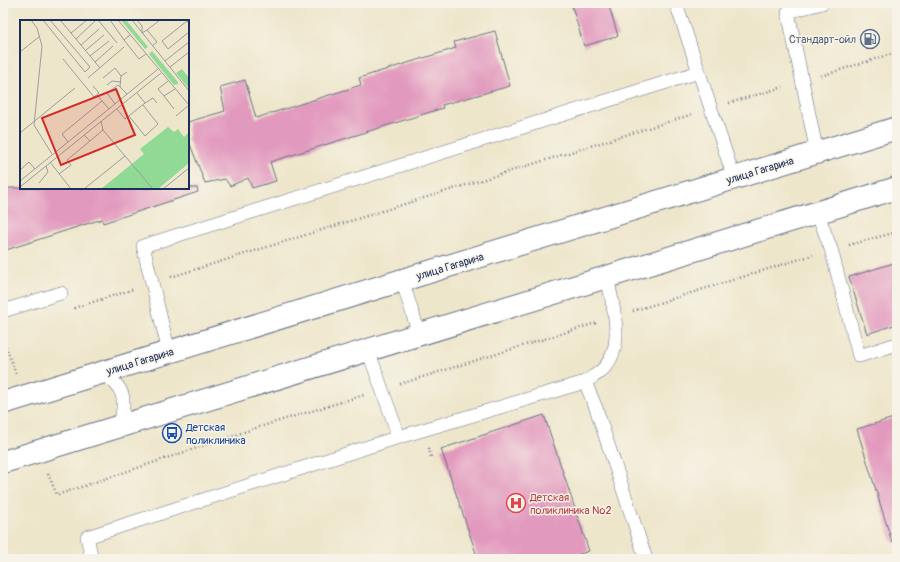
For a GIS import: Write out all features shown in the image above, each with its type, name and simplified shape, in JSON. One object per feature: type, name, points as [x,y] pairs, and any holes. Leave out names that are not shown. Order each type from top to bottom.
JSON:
[{"type":"street","name":"улица Гагарина","points":[[3,403],[897,128]]},
{"type":"street","points":[[3,462],[897,188]]},
{"type":"lane","points":[[676,3],[734,178]]},
{"type":"lane","points":[[817,153],[788,12],[822,3]]},
{"type":"lane","points":[[169,352],[143,246],[699,72]]},
{"type":"lane","points":[[817,212],[830,249],[860,356],[897,344]]},
{"type":"lane","points":[[92,559],[87,537],[399,437],[585,382],[602,370],[612,359],[617,333],[607,276]]},
{"type":"lane","points":[[402,280],[419,334]]},
{"type":"lane","points":[[3,311],[61,293]]},
{"type":"lane","points":[[368,350],[399,437]]},
{"type":"lane","points":[[102,373],[116,382],[122,394],[124,409],[120,426]]},
{"type":"lane","points":[[585,382],[596,408],[646,559]]},
{"type":"path","points":[[70,309],[711,108],[802,82],[897,52]]},
{"type":"path","points":[[39,451],[57,495],[249,430],[830,249],[897,232]]},
{"type":"path","points":[[3,339],[24,396]]},
{"type":"building","points":[[571,3],[608,3],[618,36],[584,46]]},
{"type":"building","points":[[495,31],[510,86],[442,105],[443,108],[270,162],[276,181],[252,188],[248,178],[230,186],[225,179],[205,183],[189,142],[189,122],[225,111],[220,87],[245,80],[256,118],[361,85],[359,78],[456,48],[454,42]]},
{"type":"building","points":[[3,188],[197,188],[198,192],[103,223],[102,219],[3,251]]},
{"type":"building","points":[[897,262],[897,324],[867,334],[849,277]]},
{"type":"building","name":"Детская поликлиника №2","points":[[544,415],[589,551],[565,559],[478,559],[441,449]]},
{"type":"building","points":[[897,417],[897,541],[892,542],[857,429]]},
{"type":"place","name":"Стандарт-ойл","points":[[870,39]]},
{"type":"place","name":"Детская поликлиника","points":[[172,433]]},
{"type":"place","name":"Детская поликлиника №2","points":[[516,503]]}]
